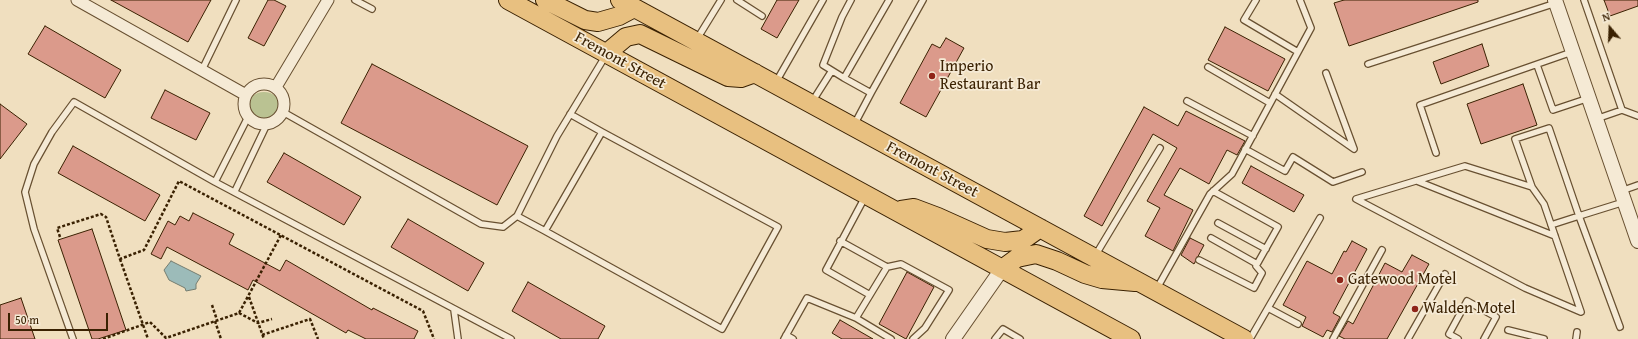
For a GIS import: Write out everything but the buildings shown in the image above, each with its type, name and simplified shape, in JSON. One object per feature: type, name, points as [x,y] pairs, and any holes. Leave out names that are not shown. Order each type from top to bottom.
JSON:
[{"type":"main road","name":"Fremont Street","points":[[508,0],[1124,337]]},
{"type":"main road","points":[[545,0],[585,20],[598,22],[619,16],[627,4]]},
{"type":"main road","name":"Fremont Street","points":[[627,4],[1244,339]]},
{"type":"main road","points":[[607,54],[626,36],[640,34],[728,77],[741,78],[755,73]]},
{"type":"main road","points":[[896,211],[914,208],[987,239],[1005,242],[1023,240],[1040,228]]},
{"type":"main road","points":[[1002,269],[1016,258],[1036,254],[1057,261],[1084,274],[1102,279],[1150,287]]},
{"type":"street","points":[[276,87],[328,0]]},
{"type":"street","points":[[81,1],[246,95]]},
{"type":"street","points":[[1556,1],[1638,241]]},
{"type":"street","points":[[269,84],[276,87],[284,98],[283,112],[273,122],[266,124],[259,124],[248,117],[244,105],[246,95],[256,85],[269,84]]},
{"type":"street","points":[[953,339],[1002,269]]},
{"type":"lane","points":[[202,70],[236,0]]},
{"type":"lane","points":[[355,0],[372,9]]},
{"type":"lane","points":[[695,41],[721,0]]},
{"type":"lane","points":[[737,0],[762,16]]},
{"type":"lane","points":[[775,84],[823,0]]},
{"type":"lane","points":[[851,0],[842,17],[823,65],[832,72],[871,93]]},
{"type":"lane","points":[[844,78],[889,0]]},
{"type":"lane","points":[[853,127],[922,0]]},
{"type":"lane","points":[[1256,0],[1244,20],[1298,52]]},
{"type":"lane","points":[[1150,287],[1213,191],[1232,174],[1311,28],[1300,0]]},
{"type":"lane","points":[[1584,0],[1622,110]]},
{"type":"lane","points":[[1368,64],[1556,1]]},
{"type":"lane","points":[[1436,153],[1420,105],[1573,52]]},
{"type":"lane","points":[[283,112],[481,224],[504,227],[517,216],[570,114],[607,54]]},
{"type":"lane","points":[[1537,65],[1553,110],[1589,98]]},
{"type":"lane","points":[[1208,67],[1270,103]]},
{"type":"lane","points":[[811,104],[832,72]]},
{"type":"lane","points":[[1275,94],[1354,149],[1326,73]]},
{"type":"lane","points":[[1186,101],[1253,136]]},
{"type":"lane","points":[[73,339],[34,229],[25,192],[34,164],[52,132],[74,102],[215,182],[235,191],[454,310],[511,339]]},
{"type":"lane","points":[[1596,119],[1622,110],[1638,116]]},
{"type":"lane","points":[[517,216],[722,330],[778,227],[570,114]]},
{"type":"lane","points":[[215,182],[248,117]]},
{"type":"lane","points":[[235,191],[266,124]]},
{"type":"lane","points":[[1532,187],[1465,166],[1356,199],[1525,288],[1581,312],[1544,204],[1532,187],[1514,139],[1549,128],[1579,216],[1620,327]]},
{"type":"lane","points":[[545,231],[602,132]]},
{"type":"lane","points":[[1094,257],[1160,148]]},
{"type":"lane","points":[[1245,149],[1285,171],[1293,157],[1333,182],[1362,172]]},
{"type":"lane","points":[[1417,181],[1555,236]]},
{"type":"lane","points":[[1551,225],[1579,216],[1623,196],[1638,185]]},
{"type":"lane","points":[[1213,191],[1278,227],[1257,264]]},
{"type":"lane","points":[[866,195],[840,241],[826,270],[870,296]]},
{"type":"lane","points":[[1250,339],[1320,218]]},
{"type":"lane","points":[[1218,223],[1266,249]]},
{"type":"lane","points":[[1199,260],[1254,288],[1262,272],[1256,266],[1257,264],[1211,238]]},
{"type":"lane","points":[[840,241],[887,267],[902,264],[949,290],[925,328],[913,339]]},
{"type":"lane","points":[[1333,339],[1382,250]]},
{"type":"lane","points":[[856,318],[887,267]]},
{"type":"lane","points":[[1408,339],[1445,274]]},
{"type":"lane","points":[[793,339],[785,337],[808,298],[856,318],[891,339]]},
{"type":"lane","points":[[1458,339],[1449,334],[1467,301],[1496,317],[1484,339]]},
{"type":"lane","points":[[1268,308],[1298,324]]},
{"type":"lane","points":[[454,310],[458,339]]},
{"type":"lane","points":[[995,339],[1003,329],[1020,339]]},
{"type":"lane","points":[[1508,330],[1544,339]]},
{"type":"lane","points":[[1576,339],[1578,332]]},
{"type":"path","points":[[120,259],[144,250],[180,182],[423,311],[434,339]]},
{"type":"path","points":[[60,237],[57,228],[101,214],[106,217],[148,339]]},
{"type":"path","points":[[103,339],[150,322],[166,338],[239,313],[281,235]]},
{"type":"path","points":[[249,296],[263,338],[310,319],[318,339]]},
{"type":"path","points":[[212,305],[221,339]]},
{"type":"path","points":[[239,313],[258,323],[272,319]]},
{"type":"green space","points":[[268,92],[277,97],[281,103],[281,117],[277,123],[268,128],[260,128],[251,123],[247,117],[246,106],[251,97],[257,93]]},
{"type":"water","points":[[171,261],[201,276],[196,284],[196,289],[186,291],[185,288],[169,280],[164,270]]},
{"type":"place","name":"Imperio Restaurant Bar","points":[[932,76]]},
{"type":"place","name":"Gatewood Motel","points":[[1340,280]]},
{"type":"place","name":"Walden Motel","points":[[1415,309]]}]
